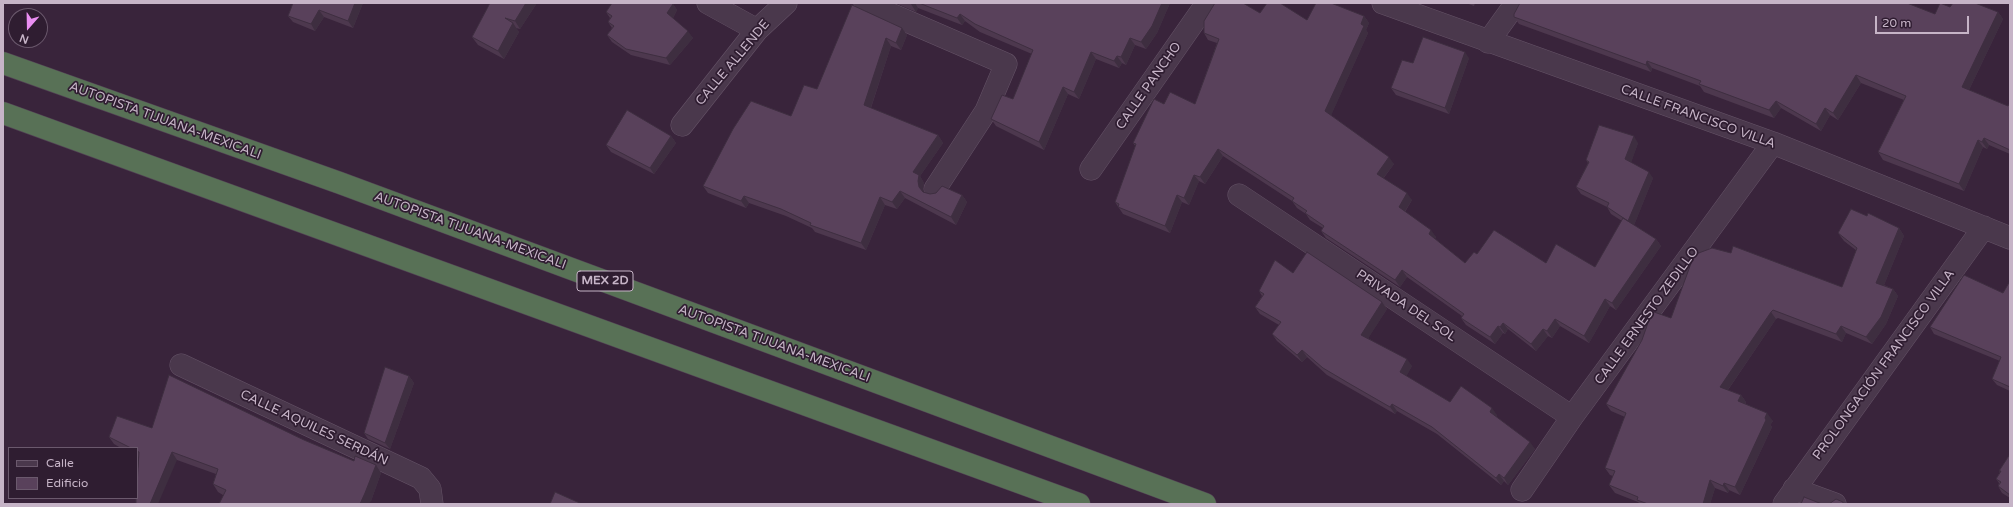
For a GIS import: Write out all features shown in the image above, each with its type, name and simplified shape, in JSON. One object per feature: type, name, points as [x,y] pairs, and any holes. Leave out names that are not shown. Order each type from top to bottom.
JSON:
[{"type":"highway","name":"AUTOPISTA TIJUANA-MEXICALI","points":[[3,63],[340,183],[1205,504]]},
{"type":"highway","points":[[3,113],[1079,504]]},
{"type":"street","points":[[708,3],[757,30]]},
{"type":"street","name":"CALLE ALLENDE","points":[[682,125],[757,30],[786,3]]},
{"type":"street","points":[[865,3],[1006,64],[986,111],[935,189]]},
{"type":"street","name":"CALLE PANCHO","points":[[1091,169],[1206,3]]},
{"type":"street","name":"CALLE FRANCISCO VILLA","points":[[1383,3],[1488,42],[1773,143],[2010,238]]},
{"type":"street","points":[[1488,42],[1516,3]]},
{"type":"street","name":"CALLE ERNESTO ZEDILLO","points":[[1522,490],[1572,417],[1773,143]]},
{"type":"street","name":"PRIVADA DEL SOL","points":[[1239,196],[1572,417]]},
{"type":"street","name":"PROLONGACIÓN FRANCISCO VILLA","points":[[1789,497],[1984,227]]},
{"type":"street","name":"CALLE AQUILES SERDÁN","points":[[181,365],[421,478],[430,489],[432,504]]},
{"type":"street","points":[[1789,497],[1835,504]]},
{"type":"building","points":[[293,3],[355,3],[348,21],[319,10],[311,24],[288,16]]},
{"type":"building","points":[[490,3],[526,3],[515,21],[505,18],[513,23],[498,51],[472,37]]},
{"type":"building","points":[[612,3],[671,3],[673,4],[667,13],[688,31],[666,58],[626,49],[607,35],[614,26],[608,22],[612,16],[606,12]]},
{"type":"building","points":[[919,3],[1162,3],[1152,26],[1141,42],[1130,38],[1121,57],[1117,56],[1114,61],[1091,52],[1074,92],[1063,87],[1039,142],[991,119],[1002,95],[1013,99],[1033,50],[975,24],[960,14],[957,18]]},
{"type":"building","points":[[1215,3],[1243,3],[1260,13],[1267,3],[1280,3],[1307,20],[1316,3],[1331,3],[1364,16],[1361,24],[1364,26],[1325,111],[1389,157],[1377,174],[1407,193],[1399,207],[1431,230],[1429,234],[1465,263],[1474,252],[1477,254],[1494,230],[1546,263],[1556,244],[1595,267],[1623,218],[1656,239],[1612,303],[1605,299],[1584,336],[1555,319],[1547,331],[1543,329],[1531,344],[1503,323],[1500,327],[1498,326],[1490,337],[1461,318],[1464,314],[1402,270],[1395,280],[1321,231],[1324,226],[1305,213],[1307,211],[1292,201],[1294,198],[1218,149],[1200,177],[1194,175],[1184,198],[1177,195],[1165,226],[1118,207],[1119,204],[1115,202],[1136,144],[1133,143],[1154,99],[1164,104],[1170,92],[1195,104],[1219,39],[1204,33],[1204,21]]},
{"type":"building","points":[[1520,3],[1907,3],[1935,14],[1940,3],[1950,7],[1953,3],[1975,3],[1998,12],[1962,87],[2008,106],[2010,103],[2010,150],[1984,138],[1982,142],[1978,140],[1959,184],[1878,152],[1906,96],[1856,75],[1833,113],[1825,108],[1816,124],[1776,101],[1769,110],[1699,84],[1701,81],[1647,61],[1646,65],[1514,17]]},
{"type":"building","points":[[852,5],[902,28],[896,43],[886,38],[864,105],[938,135],[913,172],[919,175],[919,187],[923,192],[930,194],[936,193],[942,186],[962,195],[951,217],[900,191],[892,202],[880,197],[861,243],[810,225],[811,223],[781,209],[744,196],[741,201],[703,186],[733,129],[751,101],[791,116],[804,85],[817,89]]},
{"type":"building","points":[[1423,37],[1465,52],[1445,108],[1391,88],[1402,60],[1413,63]]},
{"type":"building","points":[[627,110],[671,136],[650,168],[606,145]]},
{"type":"building","points":[[1599,125],[1634,136],[1625,159],[1649,172],[1628,221],[1607,207],[1609,203],[1576,187],[1589,162],[1586,160]]},
{"type":"building","points":[[1851,209],[1867,216],[1868,213],[1899,228],[1876,283],[1893,289],[1881,317],[1866,337],[1841,326],[1836,334],[1773,310],[1771,312],[1720,387],[1741,395],[1738,401],[1767,413],[1765,418],[1766,420],[1735,487],[1724,483],[1723,486],[1710,480],[1703,504],[1648,504],[1637,500],[1638,497],[1609,485],[1615,471],[1605,468],[1626,413],[1606,404],[1642,340],[1650,317],[1654,312],[1671,318],[1693,258],[1696,254],[1712,248],[1731,253],[1733,246],[1842,287],[1857,248],[1838,233]]},
{"type":"building","points":[[1307,252],[1382,302],[1361,335],[1407,359],[1400,372],[1450,402],[1461,386],[1492,408],[1490,412],[1530,442],[1504,478],[1499,474],[1496,478],[1432,427],[1392,404],[1390,407],[1350,384],[1323,368],[1302,350],[1297,355],[1272,334],[1281,322],[1255,307],[1264,294],[1259,291],[1275,260],[1293,273]]},
{"type":"building","points":[[1964,275],[2003,293],[2010,281],[2010,387],[1992,379],[2001,357],[1930,327]]},
{"type":"building","points":[[385,367],[409,376],[385,443],[364,433]]},
{"type":"building","points":[[169,375],[304,440],[354,461],[355,456],[376,465],[360,504],[219,504],[226,490],[213,484],[218,469],[172,452],[150,504],[136,504],[136,499],[138,499],[138,447],[129,447],[109,437],[117,416],[152,428]]},
{"type":"building","points":[[2010,454],[2010,495],[1998,486],[2001,482],[1996,479],[2001,471],[1999,471]]},
{"type":"building","points":[[555,492],[582,504],[550,504]]},
{"type":"building","points":[[1804,497],[1822,504],[1801,504]]},
{"type":"building","points":[[1836,499],[1843,502],[1843,504],[1829,504]]}]
